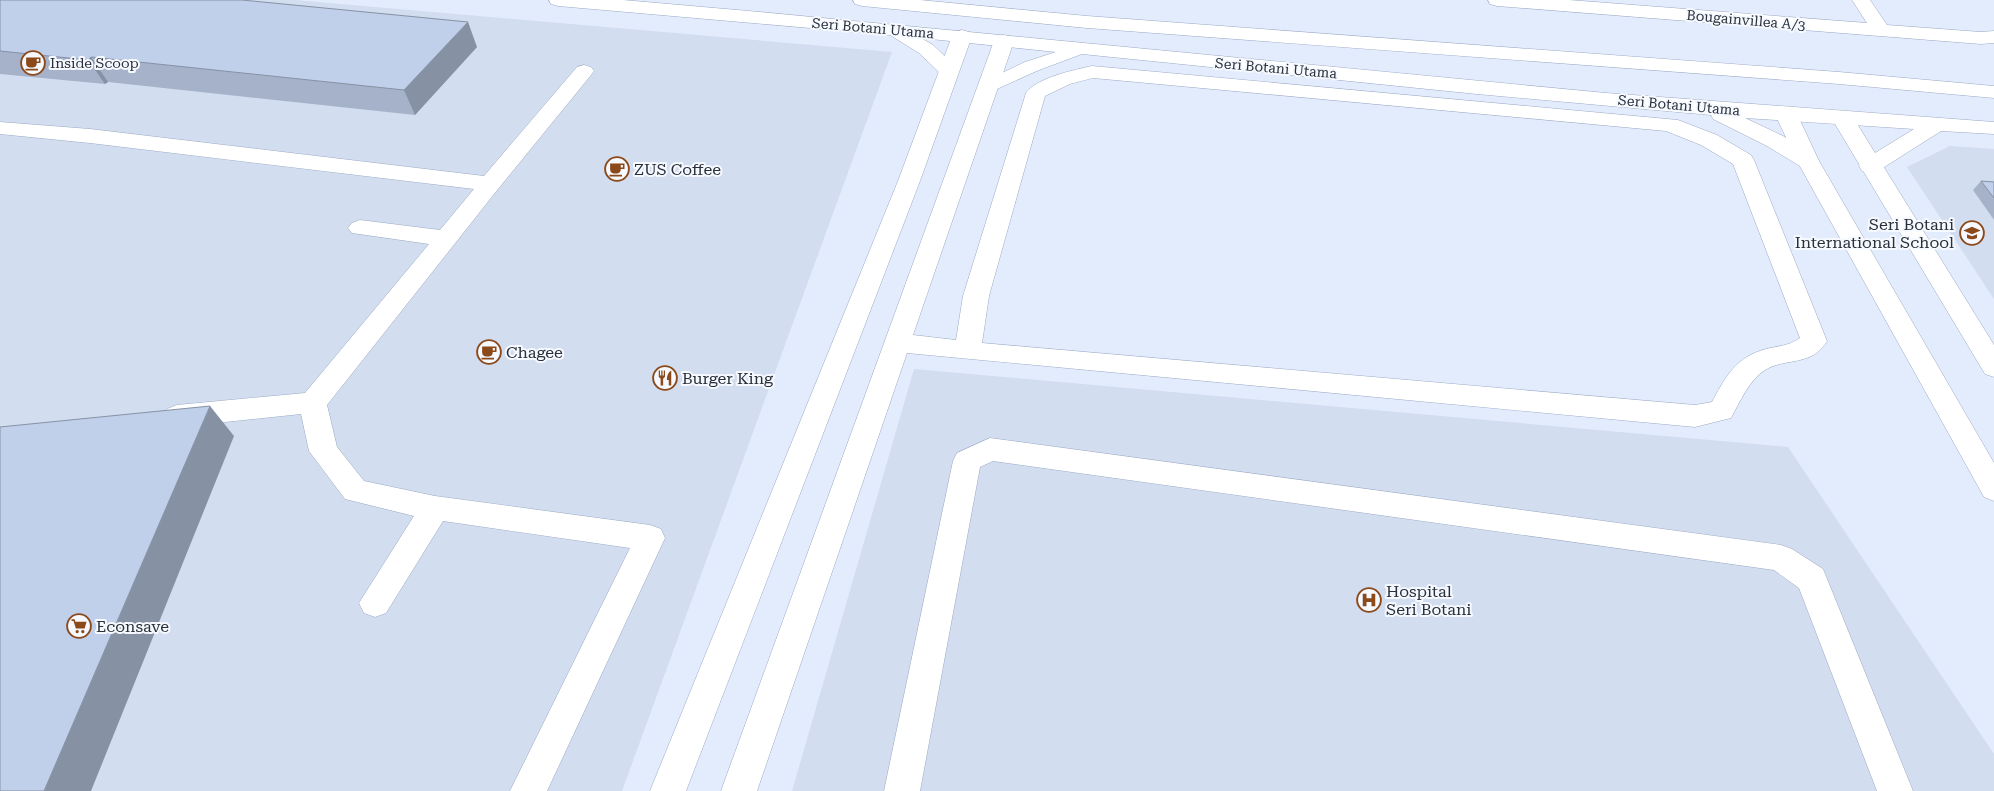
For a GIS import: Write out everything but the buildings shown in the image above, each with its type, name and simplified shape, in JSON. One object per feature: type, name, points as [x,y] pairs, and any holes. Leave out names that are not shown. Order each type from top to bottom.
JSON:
[{"type":"main road","name":"Seri Botani Utama","points":[[558,0],[962,36],[1640,102],[1843,119],[1994,128]]},
{"type":"main road","name":"Seri Botani Utama","points":[[862,0],[1087,22],[1839,78],[1994,92]]},
{"type":"main road","name":"Bougainvillea A/3","points":[[1497,0],[1558,3],[1882,31],[1981,38],[1994,37]]},
{"type":"main road","points":[[1706,0],[1715,18]]},
{"type":"main road","points":[[1861,0],[1882,31]]},
{"type":"main road","points":[[739,791],[1004,41],[969,10]]},
{"type":"main road","points":[[668,791],[909,181],[962,36],[1010,14]]},
{"type":"main road","points":[[894,30],[926,49],[949,71]]},
{"type":"main road","points":[[988,87],[1032,66],[1083,49]]},
{"type":"main road","points":[[156,418],[313,403],[445,238],[584,71]]},
{"type":"main road","points":[[898,343],[968,351],[1695,416],[1720,411],[1734,386],[1756,363],[1794,355],[1805,350],[1814,341],[1743,160],[1709,140],[1670,125],[1092,72],[1063,80],[1036,92],[976,296],[968,351]]},
{"type":"main road","points":[[1751,72],[1843,119],[1994,367]]},
{"type":"main road","points":[[1839,78],[1786,114],[1808,161],[1994,489]]},
{"type":"main road","points":[[1706,107],[1759,132],[1808,161]]},
{"type":"main road","points":[[1870,166],[1936,125]]},
{"type":"main road","points":[[0,128],[90,136],[490,184]]},
{"type":"main road","points":[[360,228],[445,238]]},
{"type":"main road","points":[[313,403],[322,451],[355,491],[435,508],[650,538],[528,791]]},
{"type":"main road","points":[[902,791],[967,461],[990,449],[1781,558],[1812,579],[1895,791]]},
{"type":"main road","points":[[375,603],[435,508]]},
{"type":"shaded area","points":[[0,0],[295,0],[892,52],[622,791],[0,791]]},
{"type":"shaded area","name":"Seri Botani International School","points":[[1950,146],[1994,149],[1994,299],[1907,167]]},
{"type":"shaded area","name":"Hospital Seri Botani","points":[[914,369],[1788,447],[1994,754],[1994,791],[792,791]]},
{"type":"place","name":"Inside Scoop","points":[[33,63]]},
{"type":"place","name":"ZUS Coffee","points":[[617,169]]},
{"type":"place","name":"Seri Botani International School","points":[[1972,233]]},
{"type":"place","name":"Chagee","points":[[489,352]]},
{"type":"place","name":"Burger King","points":[[665,378]]},
{"type":"place","name":"Hospital Seri Botani","points":[[1369,600]]},
{"type":"place","name":"Econsave","points":[[79,626]]}]
